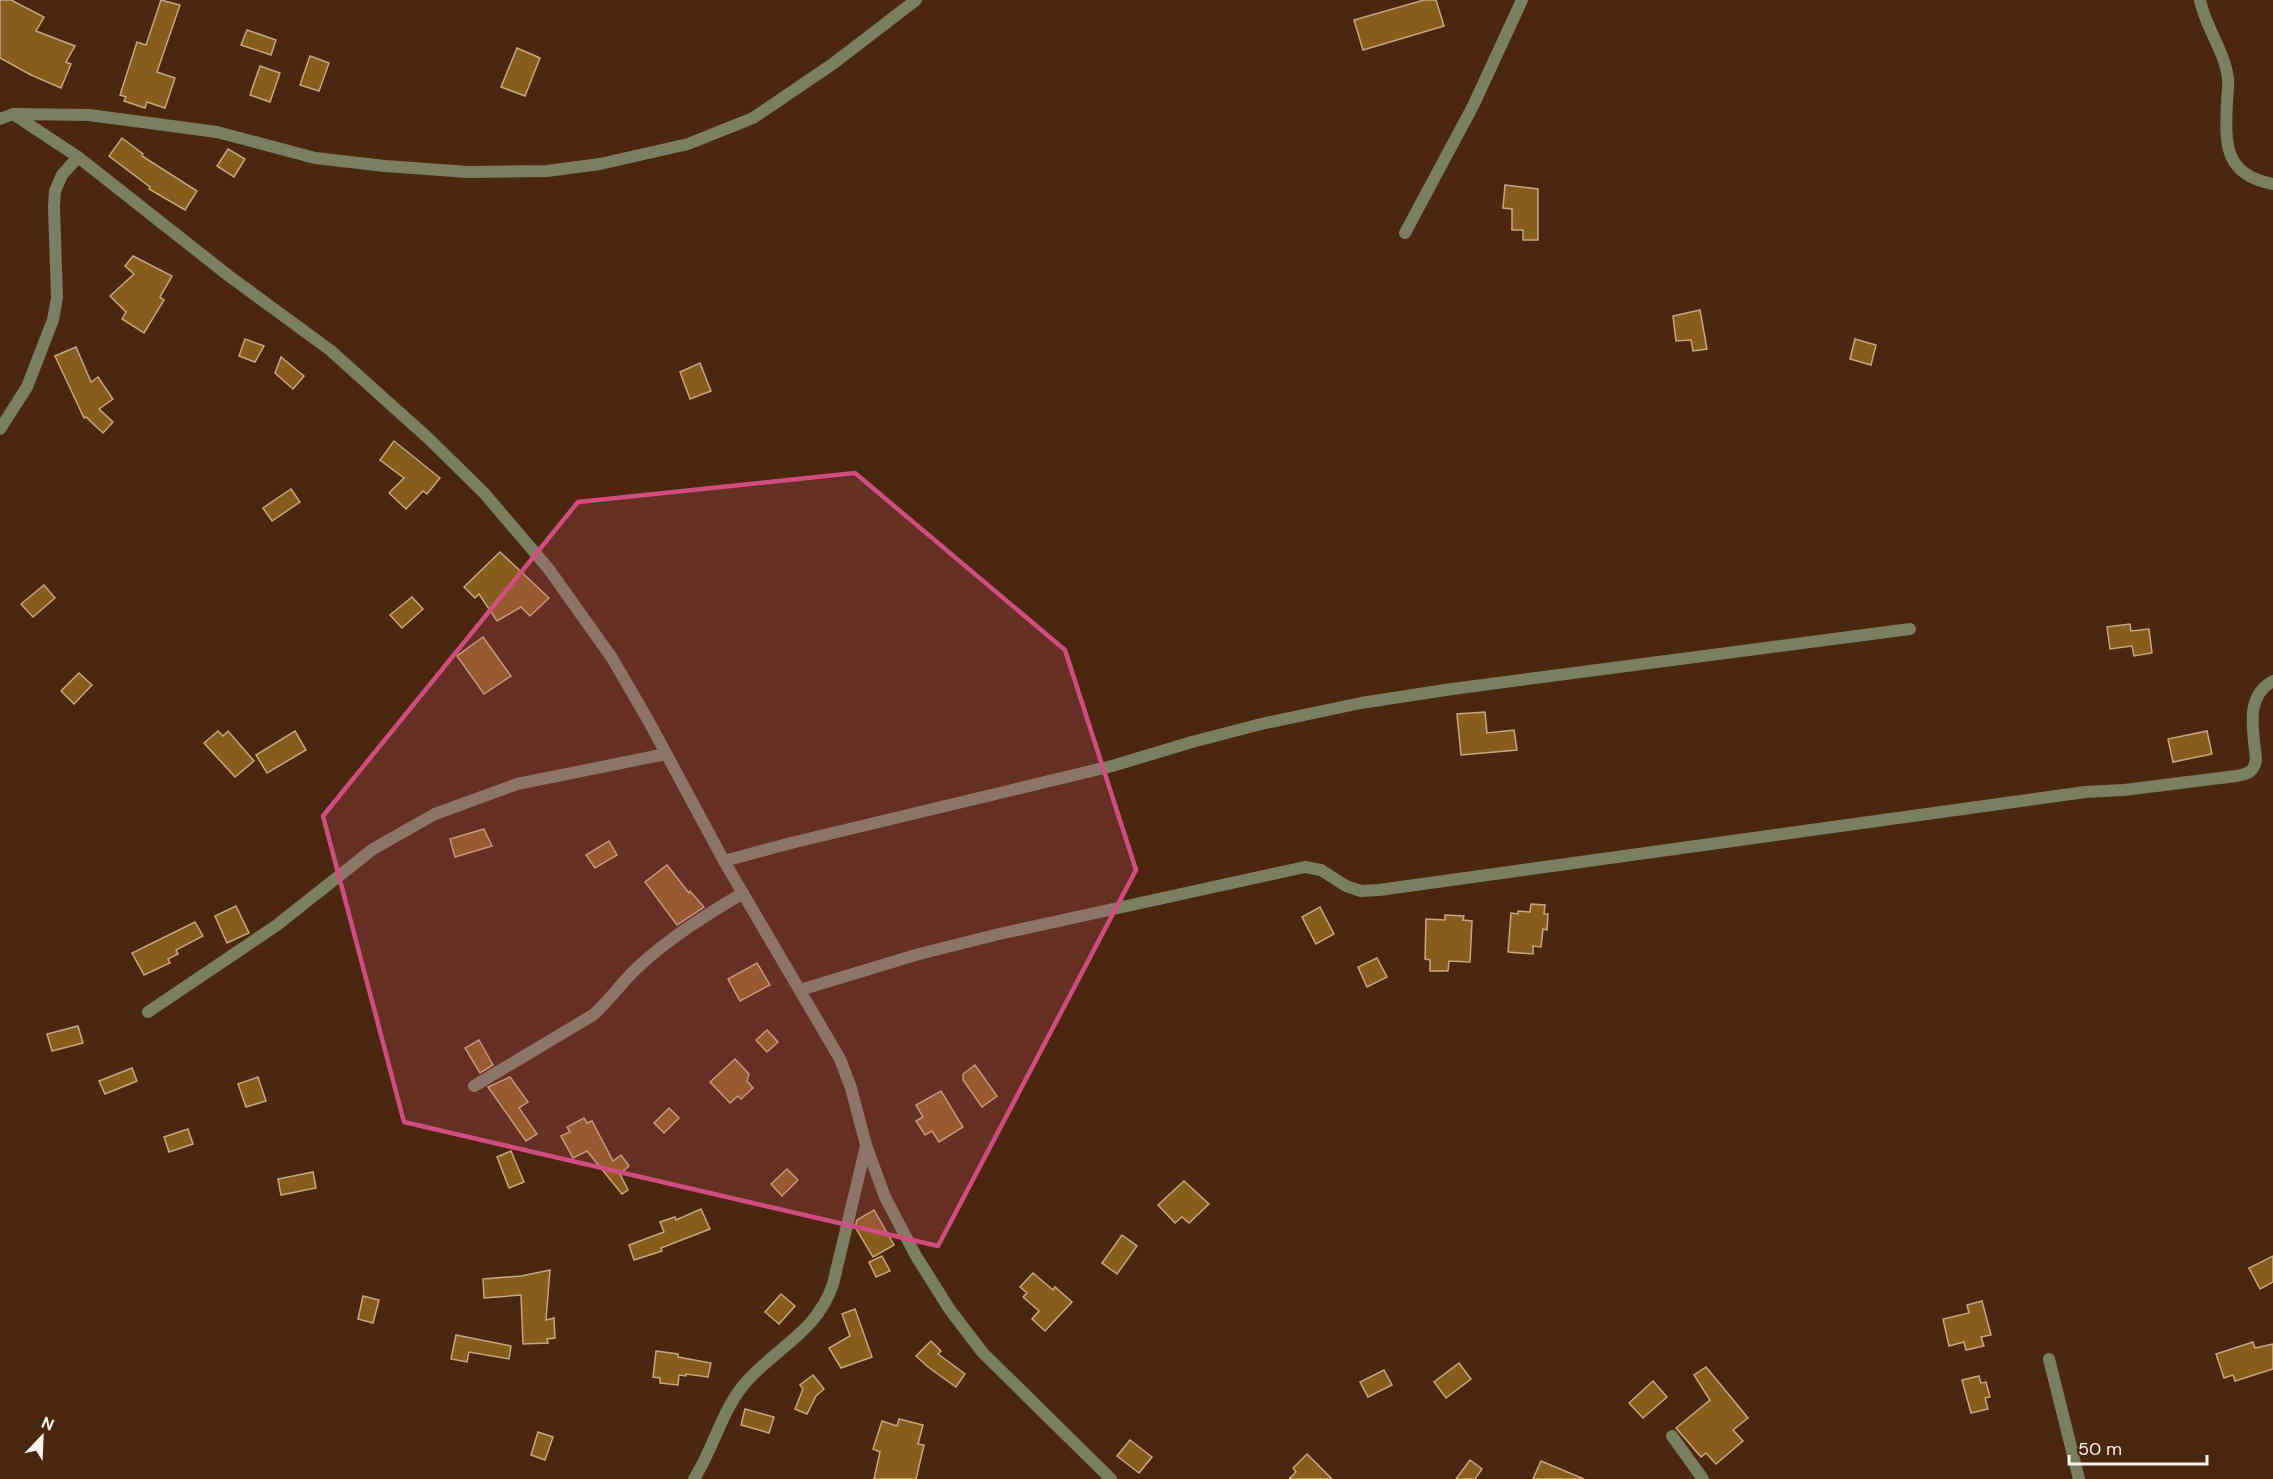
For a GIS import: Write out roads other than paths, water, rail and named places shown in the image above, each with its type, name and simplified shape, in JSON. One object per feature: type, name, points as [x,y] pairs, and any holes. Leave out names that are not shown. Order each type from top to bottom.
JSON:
[{"type":"street","points":[[0,118],[13,114],[89,115],[217,132],[315,158],[468,172],[547,171],[600,164],[688,144],[753,118],[834,63],[916,0]]},
{"type":"street","points":[[1405,233],[1473,106],[1522,0]]},
{"type":"street","points":[[2200,0],[2202,12],[2228,79],[2226,131],[2228,153],[2247,176],[2273,184]]},
{"type":"street","points":[[13,114],[78,157],[229,276],[330,350],[428,438],[484,493],[548,568],[612,658],[724,861],[840,1059],[851,1088],[866,1145],[885,1197],[916,1256],[966,1332],[1016,1388],[1111,1479]]},
{"type":"street","points":[[0,429],[27,387],[53,320],[57,298],[55,191],[62,175],[78,157]]},
{"type":"street","points":[[724,861],[1112,766],[1261,724],[1361,703],[1910,629]]},
{"type":"street","points":[[800,990],[919,954],[999,934],[1305,867],[1321,870],[1346,886],[1361,891],[1379,890],[2085,792],[2124,790],[2236,776],[2251,771],[2255,767],[2252,728],[2254,700],[2264,686],[2273,681]]},
{"type":"street","points":[[148,1012],[277,925],[373,849],[435,814],[517,784],[666,754]]},
{"type":"street","points":[[474,1086],[593,1016],[636,969],[656,951],[698,920],[742,892]]},
{"type":"street","points":[[694,1479],[702,1467],[721,1421],[740,1390],[814,1321],[827,1302],[866,1145]]},
{"type":"street","points":[[2049,1359],[2079,1479]]},
{"type":"street","points":[[1672,1436],[1703,1479]]}]
